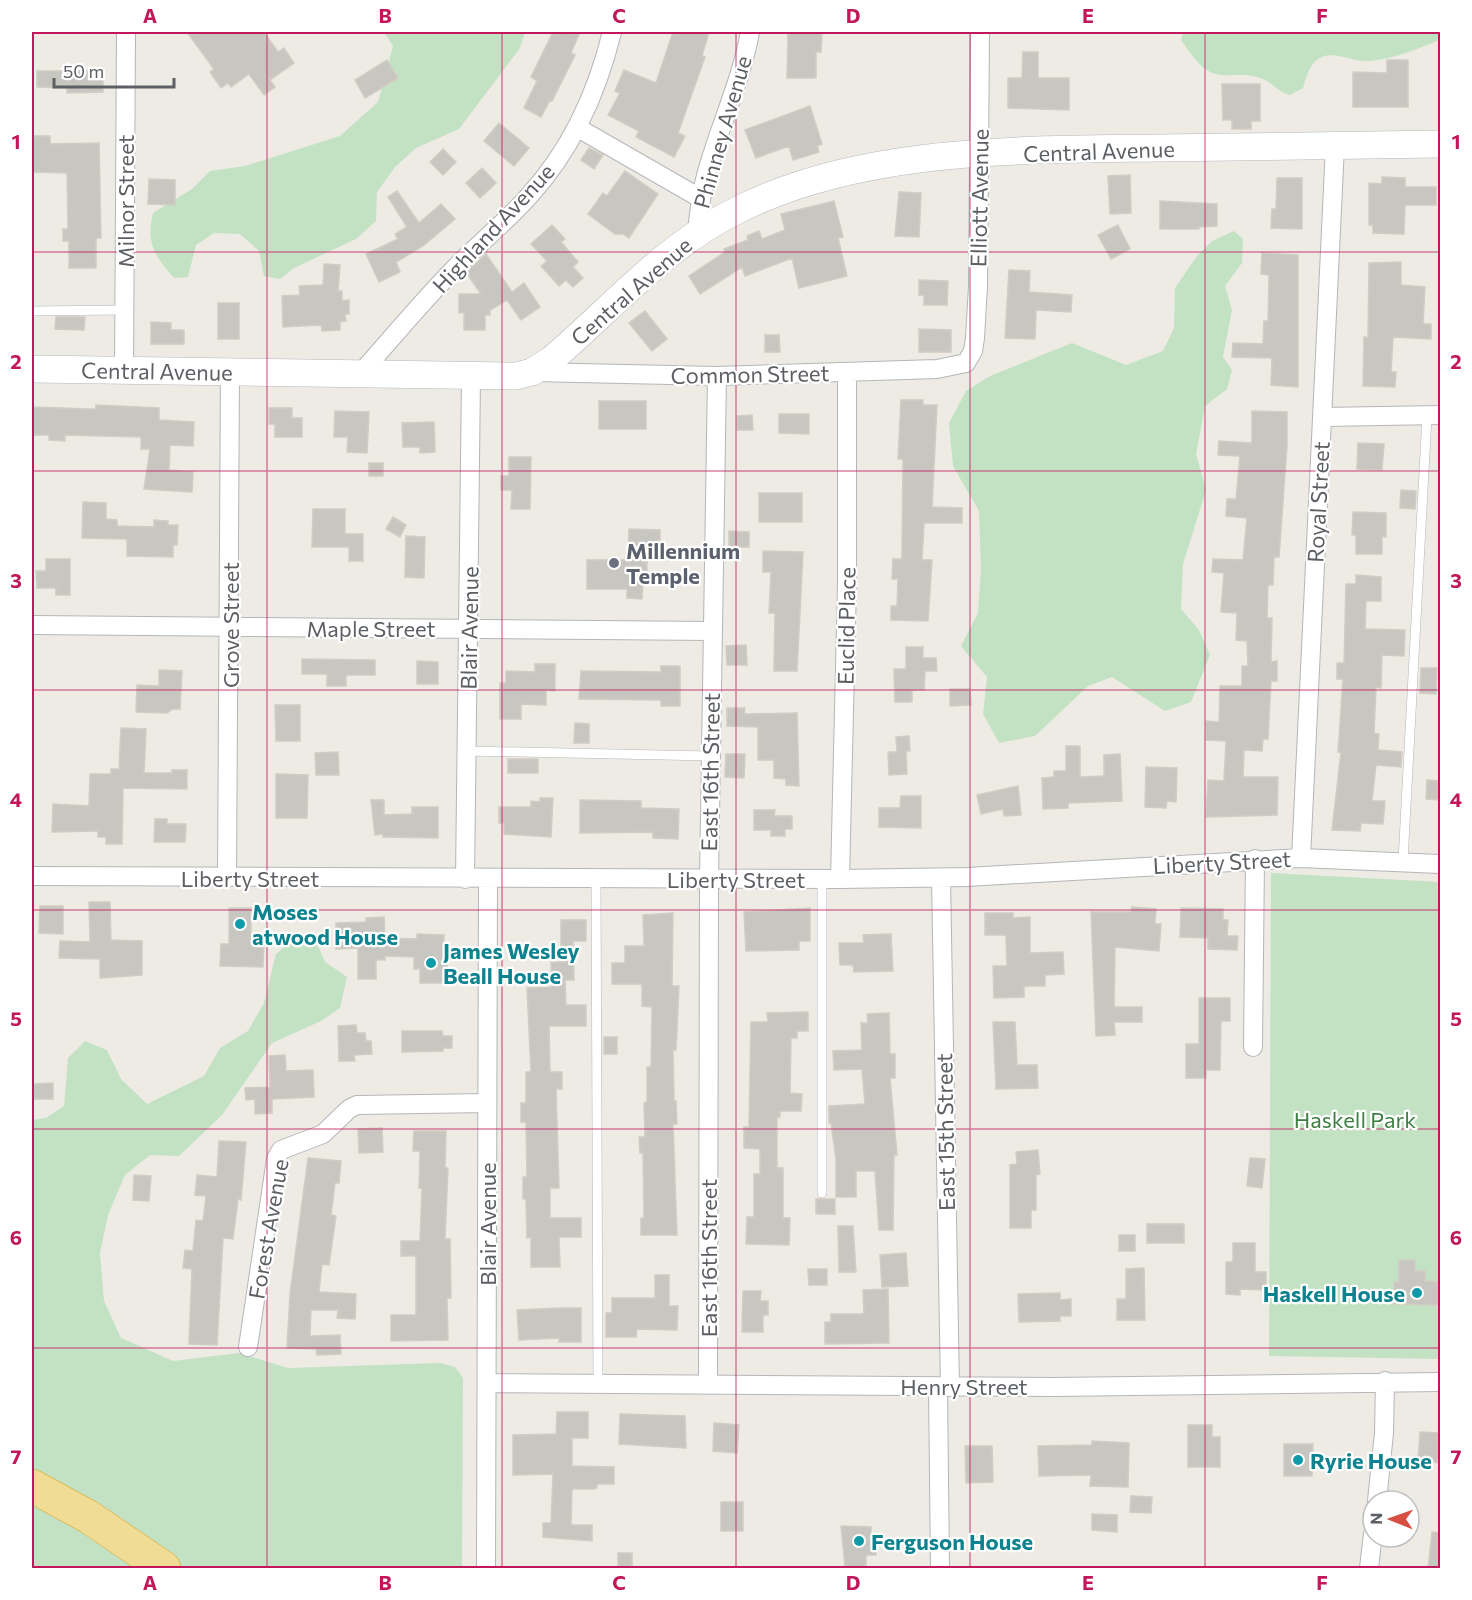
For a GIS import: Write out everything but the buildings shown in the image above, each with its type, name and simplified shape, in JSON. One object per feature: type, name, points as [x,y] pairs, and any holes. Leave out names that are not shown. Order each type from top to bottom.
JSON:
[{"type":"highway","points":[[32,1486],[89,1517],[164,1569]]},
{"type":"street","name":"Milnor Street","points":[[124,371],[126,32]]},
{"type":"street","name":"Highland Avenue","points":[[360,374],[453,270],[529,197],[552,169],[578,128],[595,92],[612,32]]},
{"type":"street","name":"Phinney Avenue","points":[[697,233],[700,198],[750,32]]},
{"type":"street","name":"Elliott Avenue","points":[[966,363],[973,351],[975,338],[980,155],[980,32]]},
{"type":"street","points":[[578,128],[700,198]]},
{"type":"street","name":"Central Avenue","points":[[32,369],[516,376],[532,372],[583,333],[661,260],[697,233],[756,201],[823,178],[901,162],[980,155],[1092,149],[1440,144]]},
{"type":"street","name":"Royal Street","points":[[1300,858],[1335,146]]},
{"type":"street","name":"Common Street","points":[[532,372],[717,376],[937,369],[966,363]]},
{"type":"street","name":"Grove Street","points":[[227,878],[230,372]]},
{"type":"street","name":"Euclid Place","points":[[831,879],[847,584],[847,372]]},
{"type":"street","name":"East 16th Street","points":[[708,1385],[711,631],[717,376]]},
{"type":"street","name":"Blair Avenue","points":[[465,879],[471,377]]},
{"type":"street","points":[[1323,417],[1434,415]]},
{"type":"street","name":"Maple Street","points":[[32,625],[711,631]]},
{"type":"street","name":"Liberty Street","points":[[32,876],[831,879],[942,878],[1255,859],[1300,858],[1440,864]]},
{"type":"street","points":[[1253,1047],[1255,859]]},
{"type":"street","name":"East 15th Street","points":[[940,1569],[944,1387],[942,878]]},
{"type":"street","name":"Blair Avenue","points":[[486,1569],[488,879]]},
{"type":"street","name":"Forest Avenue","points":[[248,1347],[276,1159],[281,1150],[323,1134],[349,1109],[357,1105],[487,1103]]},
{"type":"street","points":[[1378,1489],[1384,1433],[1385,1381]]},
{"type":"street","name":"Henry Street","points":[[487,1383],[944,1387],[1440,1382]]},
{"type":"street","points":[[1369,1569],[1371,1549]]},
{"type":"lane","points":[[32,311],[124,310]]},
{"type":"lane","points":[[1403,861],[1434,415]]},
{"type":"lane","points":[[467,750],[710,756]]},
{"type":"lane","points":[[596,879],[598,1383]]},
{"type":"lane","points":[[822,1193],[831,879]]},
{"type":"green space","points":[[384,32],[525,32],[520,48],[459,129],[416,148],[395,167],[377,192],[376,221],[356,239],[294,268],[280,279],[264,276],[259,251],[240,234],[214,233],[196,245],[188,277],[174,278],[153,248],[151,223],[153,213],[192,189],[210,171],[245,166],[340,136],[378,102],[393,46]]},
{"type":"green space","points":[[1183,32],[1440,32],[1440,40],[1403,54],[1372,61],[1334,55],[1323,56],[1312,65],[1303,88],[1290,95],[1259,77],[1221,75],[1207,70],[1181,40]]},
{"type":"green space","points":[[1234,231],[1243,239],[1242,263],[1225,286],[1232,310],[1223,357],[1232,370],[1227,389],[1205,406],[1196,454],[1206,490],[1183,564],[1181,609],[1199,630],[1210,655],[1191,702],[1165,711],[1112,677],[1088,686],[1035,736],[999,743],[983,714],[987,677],[961,646],[978,613],[981,570],[979,511],[953,466],[949,423],[966,391],[990,376],[1072,343],[1126,365],[1163,351],[1174,328],[1175,288],[1197,256],[1212,241]]},
{"type":"green space","name":"Haskell Park","points":[[1271,873],[1440,882],[1440,1359],[1269,1356]]},
{"type":"green space","points":[[295,938],[315,939],[325,962],[347,977],[340,1008],[321,1021],[272,1043],[222,1115],[179,1156],[150,1155],[125,1175],[108,1215],[100,1253],[104,1301],[121,1338],[173,1361],[239,1353],[288,1368],[440,1363],[455,1367],[463,1378],[462,1568],[32,1568],[32,1120],[46,1118],[64,1106],[68,1058],[85,1041],[107,1050],[121,1079],[147,1104],[204,1076],[220,1048],[248,1031],[264,1003],[276,954]]},
{"type":"place","name":"Millennium Temple","points":[[614,563]]},
{"type":"place","name":"Moses atwood House","points":[[240,924]]},
{"type":"place","name":"James Wesley Beall House","points":[[431,963]]},
{"type":"place","name":"Haskell House","points":[[1417,1293]]},
{"type":"place","name":"Ryrie House","points":[[1298,1460]]},
{"type":"place","name":"Ferguson House","points":[[859,1541]]}]
